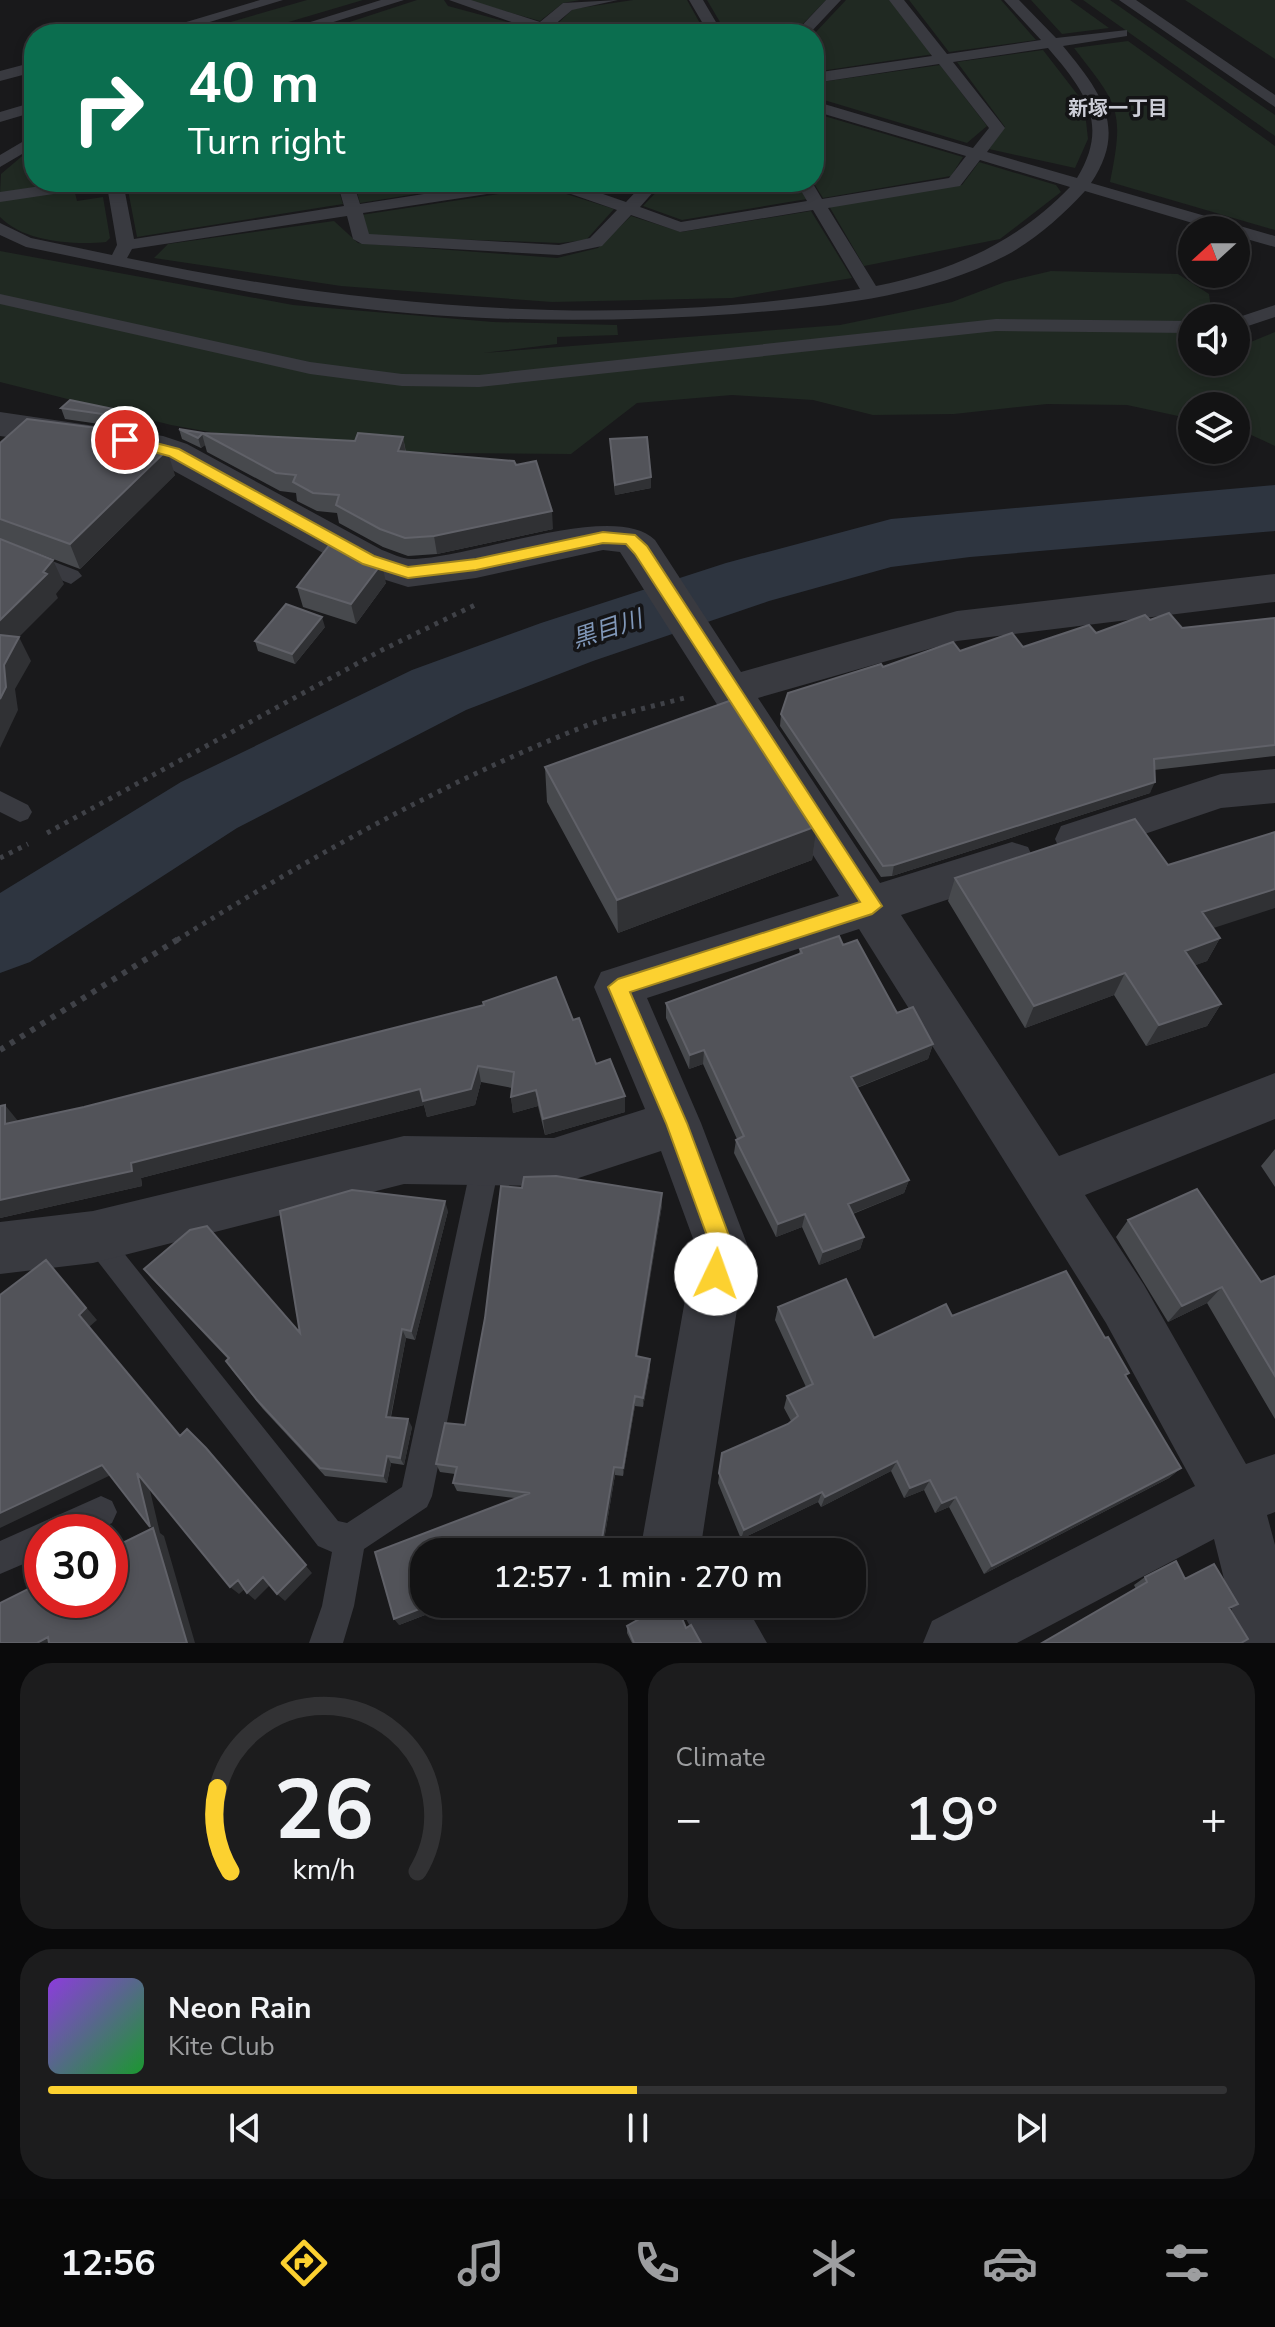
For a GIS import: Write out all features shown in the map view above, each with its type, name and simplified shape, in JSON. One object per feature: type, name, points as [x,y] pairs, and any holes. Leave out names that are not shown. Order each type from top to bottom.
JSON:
[{"type":"street","points":[[0,424],[100,436],[162,448],[368,560],[408,573],[476,564],[603,537],[630,539],[641,550],[728,683],[1125,1304],[1254,1490],[1271,1643]]},
{"type":"street","points":[[728,683],[957,626],[1275,588]]},
{"type":"street","points":[[672,1538],[721,1244],[676,1123],[618,987],[1221,791],[1275,786]]},
{"type":"street","points":[[1048,1185],[1275,1096]]},
{"type":"street","points":[[0,1248],[93,1237],[404,1160],[554,1162],[676,1123]]},
{"type":"street","points":[[954,1643],[1254,1490]]},
{"type":"street","points":[[718,1618],[736,1643]]},
{"type":"lane","points":[[189,24],[276,0]]},
{"type":"lane","points":[[320,24],[397,0]]},
{"type":"lane","points":[[456,0],[519,24]]},
{"type":"lane","points":[[546,24],[568,6],[611,0]]},
{"type":"lane","points":[[696,0],[710,24]]},
{"type":"lane","points":[[811,24],[834,0]]},
{"type":"lane","points":[[582,192],[680,227],[954,182],[997,128],[896,0]]},
{"type":"lane","points":[[0,228],[26,242],[121,252],[252,288],[391,306],[547,315],[719,309],[871,292],[950,273],[998,252],[1032,231],[1085,184],[1102,140],[1096,103],[1050,43],[1011,0]]},
{"type":"lane","points":[[1126,0],[1275,102]]},
{"type":"lane","points":[[824,77],[1122,33]]},
{"type":"lane","points":[[0,76],[24,70]]},
{"type":"lane","points":[[824,109],[974,156],[1085,184],[1189,216]]},
{"type":"lane","points":[[0,117],[24,110]]},
{"type":"lane","points":[[0,162],[24,146]]},
{"type":"lane","points":[[0,197],[34,192]]},
{"type":"lane","points":[[116,192],[121,252]]},
{"type":"lane","points":[[348,192],[362,239],[559,250],[596,242],[645,192]]},
{"type":"lane","points":[[121,252],[468,192]]},
{"type":"lane","points":[[810,192],[871,292]]},
{"type":"lane","points":[[1250,234],[1275,242]]},
{"type":"lane","points":[[0,299],[337,373],[442,382],[522,378],[996,325],[1178,327]]},
{"type":"lane","points":[[1250,319],[1275,311]]},
{"type":"lane","points":[[0,548],[71,576]]},
{"type":"lane","points":[[326,1643],[338,1606],[350,1540],[416,1496],[486,1161]]},
{"type":"lane","points":[[93,1237],[329,1535],[350,1540]]},
{"type":"lane","points":[[97,1514],[101,1512]]},
{"type":"lane","points":[[0,1558],[24,1547]]},
{"type":"path","points":[[0,858],[382,650],[482,602]]},
{"type":"path","points":[[0,1050],[302,863],[453,785],[601,720],[728,683]]},
{"type":"shaded area","points":[[307,0],[363,0],[282,24],[224,24]]},
{"type":"shaded area","points":[[417,0],[444,0],[448,6],[514,24],[344,24]]},
{"type":"shaded area","points":[[465,0],[580,0],[563,3],[540,21]]},
{"type":"shaded area","points":[[633,0],[687,0],[700,24],[557,24],[573,9]]},
{"type":"shaded area","points":[[707,0],[826,0],[803,24],[721,24]]},
{"type":"shaded area","points":[[846,0],[891,0],[934,54],[824,70],[823,24]]},
{"type":"shaded area","points":[[909,0],[1001,0],[1036,40],[949,52]]},
{"type":"shaded area","points":[[1031,0],[1070,0],[1109,28],[1062,34]]},
{"type":"shaded area","points":[[1083,0],[1110,0],[1275,115],[1275,136]]},
{"type":"shaded area","points":[[1185,0],[1275,0],[1275,59]]},
{"type":"shaded area","points":[[1128,41],[1275,146],[1275,230],[1250,223],[1250,216],[1227,216],[1110,182],[1117,138],[1114,109],[1109,96],[1074,48]]},
{"type":"shaded area","points":[[1043,50],[1084,103],[1088,139],[1075,168],[989,149],[1005,127],[957,62]]},
{"type":"shaded area","points":[[940,65],[987,126],[967,143],[824,100],[824,82]]},
{"type":"shaded area","points":[[824,116],[963,157],[951,176],[823,198],[819,192],[824,192]]},
{"type":"shaded area","points":[[24,154],[24,189],[0,193],[1,174]]},
{"type":"shaded area","points":[[979,162],[1056,185],[1061,192],[1000,239],[864,266],[829,206],[962,185]]},
{"type":"shaded area","points":[[56,192],[75,192],[77,201],[103,197],[110,238],[106,242],[79,243],[35,237],[0,217],[0,201]]},
{"type":"shaded area","points":[[128,192],[339,192],[343,204],[137,237]]},
{"type":"shaded area","points":[[357,192],[428,192],[360,203]]},
{"type":"shaded area","points":[[511,192],[560,192],[614,209],[586,240],[560,243],[368,236],[361,215]]},
{"type":"shaded area","points":[[656,192],[803,192],[807,199],[682,220],[643,206]]},
{"type":"shaded area","points":[[811,211],[852,278],[732,298],[552,302],[341,286],[154,258],[168,244],[334,221],[358,243],[557,258],[598,248],[631,216],[681,232]]},
{"type":"shaded area","points":[[0,251],[293,305],[493,322],[617,325],[618,335],[557,337],[557,344],[483,353],[840,325],[952,302],[1005,282],[1051,271],[1178,274],[1178,288],[1200,288],[1209,294],[1210,304],[1178,304],[1178,376],[1250,376],[1250,342],[1275,332],[1275,446],[1250,434],[1250,392],[1178,392],[1178,416],[1127,405],[1047,404],[954,414],[873,415],[813,400],[732,395],[637,403],[571,454],[300,448],[171,425],[0,382]]},
{"type":"building","points":[[70,400],[127,412],[123,417],[61,408]]},
{"type":"building","points":[[27,419],[136,433],[167,450],[70,544],[0,519],[0,443]]},
{"type":"building","points":[[179,429],[203,433],[198,438]]},
{"type":"building","points":[[202,433],[355,441],[358,433],[403,437],[398,451],[514,461],[516,465],[536,461],[552,511],[434,536],[405,538],[380,529],[336,505],[339,495],[313,493],[293,482],[296,475],[276,473]]},
{"type":"building","points":[[647,437],[651,477],[615,485],[610,439]]},
{"type":"building","points":[[0,539],[53,560],[43,572],[47,574],[0,620]]},
{"type":"building","points":[[331,543],[382,563],[351,604],[297,587]]},
{"type":"building","points":[[286,604],[322,617],[292,654],[255,641]]},
{"type":"building","points":[[1169,613],[1182,628],[1275,618],[1275,745],[1154,759],[1155,782],[894,865],[883,866],[781,714],[788,693],[881,664],[883,667],[953,642],[960,651],[1012,633],[1023,647],[1089,625],[1096,633],[1145,615],[1150,620]]},
{"type":"building","points":[[0,635],[19,637],[4,665],[6,687],[0,699]]},
{"type":"building","points":[[732,700],[817,826],[617,900],[545,767]]},
{"type":"building","points":[[1135,819],[1168,865],[1275,832],[1275,889],[1202,912],[1220,938],[1185,951],[1221,1004],[1159,1025],[1125,973],[1034,1006],[955,878]]},
{"type":"building","points":[[839,936],[843,945],[857,940],[897,1013],[913,1007],[933,1044],[851,1077],[909,1180],[848,1204],[864,1237],[823,1252],[805,1214],[778,1224],[736,1140],[744,1136],[704,1050],[690,1055],[666,1003],[802,953],[800,949]]},
{"type":"building","points":[[556,977],[573,1020],[579,1018],[596,1064],[610,1059],[625,1096],[543,1119],[536,1090],[511,1097],[514,1072],[478,1066],[471,1089],[423,1101],[420,1089],[131,1163],[132,1171],[0,1200],[0,1106],[5,1105],[5,1124],[84,1107],[484,1005],[483,1002]]},
{"type":"building","points":[[556,1176],[662,1193],[636,1356],[650,1359],[643,1398],[635,1396],[623,1468],[614,1467],[602,1538],[412,1538],[530,1493],[453,1483],[457,1467],[436,1464],[445,1423],[465,1425],[485,1318],[501,1186],[522,1188],[524,1177]]},
{"type":"building","points":[[1197,1189],[1261,1282],[1275,1276],[1275,1376],[1222,1287],[1182,1306],[1128,1220]]},
{"type":"building","points":[[352,1190],[445,1201],[411,1331],[402,1329],[386,1417],[408,1419],[400,1458],[387,1456],[383,1476],[320,1468],[257,1400],[226,1361],[229,1358],[144,1269],[190,1230],[207,1226],[300,1333],[280,1211]]},
{"type":"building","points":[[46,1260],[86,1308],[79,1315],[180,1436],[187,1429],[206,1448],[306,1565],[277,1594],[263,1577],[247,1593],[238,1580],[230,1587],[137,1473],[150,1527],[102,1465],[0,1513],[0,1295]]},
{"type":"building","points":[[1066,1271],[1105,1338],[1108,1337],[1129,1373],[1125,1375],[1181,1468],[992,1566],[956,1497],[942,1503],[930,1480],[910,1488],[897,1461],[825,1497],[822,1492],[744,1530],[719,1473],[722,1453],[788,1424],[798,1416],[787,1396],[813,1384],[778,1307],[846,1279],[874,1338],[946,1304],[952,1316]]},
{"type":"building","points":[[153,1528],[187,1643],[49,1643],[48,1637],[37,1643],[0,1643],[0,1603],[24,1591],[24,1618],[128,1618],[128,1540]]},
{"type":"building","points":[[410,1539],[410,1613],[394,1619],[375,1552]]},
{"type":"building","points":[[1176,1561],[1185,1579],[1214,1564],[1238,1604],[1229,1608],[1248,1639],[1241,1643],[1042,1643],[1147,1582],[1145,1577]]},
{"type":"building","points":[[641,1618],[682,1618],[686,1628],[691,1625],[701,1643],[634,1643],[627,1626]]},
{"type":"waterway","name":"黒目川","points":[[0,937],[209,805],[439,690],[567,642],[751,581],[891,543],[970,533],[1275,508]]},
{"type":"district","name":"新塚一丁目","points":[[1118,108]]},
{"type":"route","points":[[125,440],[150,444],[174,453],[368,560],[408,573],[476,564],[603,537],[630,539],[641,550],[872,906],[618,987],[676,1123],[721,1244],[716,1274]]}]
